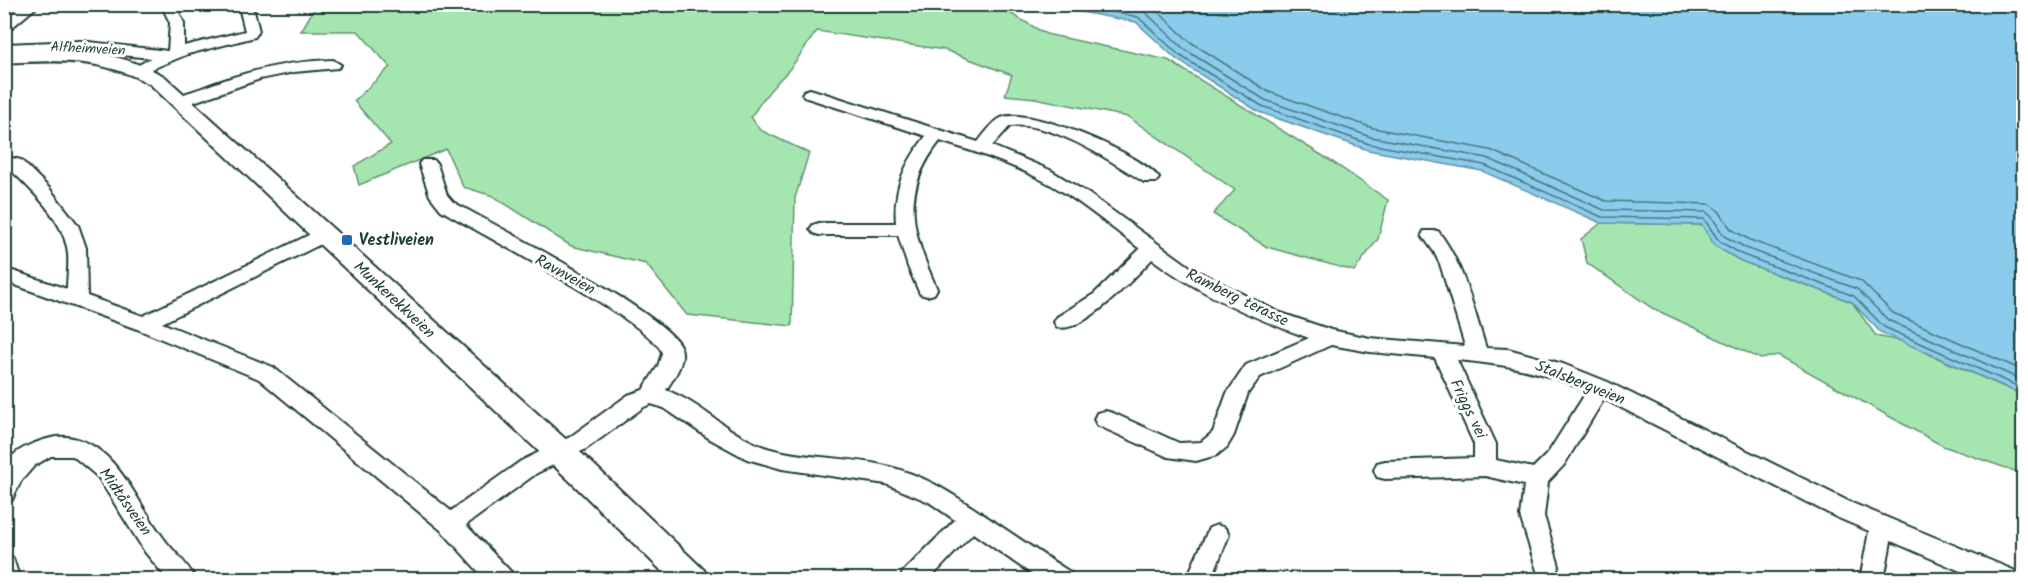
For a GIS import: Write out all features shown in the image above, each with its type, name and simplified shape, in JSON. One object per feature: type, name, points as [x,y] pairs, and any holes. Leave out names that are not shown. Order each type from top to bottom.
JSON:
[{"type":"main road","name":"Munkerekkveien","points":[[4,57],[61,55],[97,57],[120,61],[140,69],[157,80],[693,579]]},
{"type":"street","points":[[4,27],[33,4]]},
{"type":"street","points":[[168,4],[177,23],[177,50],[172,56]]},
{"type":"street","points":[[140,69],[183,51],[250,34],[252,31],[247,11]]},
{"type":"street","name":"Alfheimveien","points":[[4,49],[80,46],[172,56]]},
{"type":"street","points":[[182,101],[276,69],[300,65],[333,65]]},
{"type":"street","name":"Ramberg terasse","points":[[810,94],[981,148],[1044,174],[1083,198],[1186,274],[1271,317],[1329,337]]},
{"type":"street","points":[[981,148],[1005,122],[1020,120],[1076,136],[1150,178]]},
{"type":"street","points":[[927,289],[904,230],[905,193],[910,172],[921,153],[937,134]]},
{"type":"street","points":[[4,161],[15,164],[43,192],[69,225],[77,248],[77,299]]},
{"type":"street","name":"Ravnveien","points":[[428,164],[439,196],[447,207],[630,311],[665,337],[671,346],[671,361],[651,396]]},
{"type":"street","points":[[819,229],[904,230]]},
{"type":"street","points":[[1431,235],[1443,250],[1449,264],[1478,354]]},
{"type":"street","points":[[144,324],[324,236]]},
{"type":"street","points":[[1064,322],[1101,299],[1151,249]]},
{"type":"street","points":[[4,274],[144,324],[244,364],[278,381],[450,525],[502,579]]},
{"type":"street","points":[[1105,419],[1176,451],[1185,453],[1208,450],[1220,441],[1236,394],[1245,379],[1253,372],[1329,337]]},
{"type":"street","name":"Stalsbergveien","points":[[1329,337],[1370,345],[1478,354],[1535,363],[1600,388],[1794,486],[1881,526],[2009,579]]},
{"type":"street","name":"Friggs vei","points":[[1443,352],[1456,386],[1485,444],[1485,467]]},
{"type":"street","points":[[1385,470],[1485,467],[1537,478],[1545,473],[1556,459],[1600,388]]},
{"type":"street","points":[[450,525],[529,467],[578,443],[636,400],[651,396],[672,402],[738,445],[752,451],[789,461],[854,468],[910,481],[938,496],[1060,579]]},
{"type":"street","name":"Midtåsveien","points":[[4,493],[8,479],[16,467],[40,450],[68,446],[85,451],[107,473],[154,546],[184,579]]},
{"type":"street","points":[[1537,478],[1532,516],[1547,566]]},
{"type":"street","points":[[912,579],[971,519]]},
{"type":"street","points":[[1872,579],[1881,526]]},
{"type":"street","points":[[1198,579],[1210,548],[1218,535]]},
{"type":"street","points":[[4,566],[8,579]]},
{"type":"green space","points":[[317,4],[996,5],[1046,34],[1168,60],[1331,161],[1388,200],[1378,239],[1354,271],[1267,247],[1213,214],[1235,190],[1128,117],[1035,98],[1005,95],[1012,75],[945,50],[817,31],[751,117],[760,130],[809,153],[795,198],[792,326],[687,315],[646,264],[571,246],[493,196],[463,187],[446,149],[359,185],[354,166],[391,144],[354,101],[390,67],[358,31],[301,31]]},
{"type":"green space","points":[[1601,223],[1702,225],[1715,246],[1741,261],[1852,302],[1876,336],[1907,342],[1933,356],[2023,395],[2023,474],[1943,446],[1778,355],[1761,359],[1652,308],[1587,263],[1581,239]]},
{"type":"water","points":[[1042,5],[2023,5],[2023,395],[1880,332],[1852,302],[1741,261],[1715,246],[1702,225],[1601,223],[1482,171],[1368,150],[1259,112],[1176,59],[1136,22]]},
{"type":"place","name":"Vestliveien","points":[[347,240]]}]
